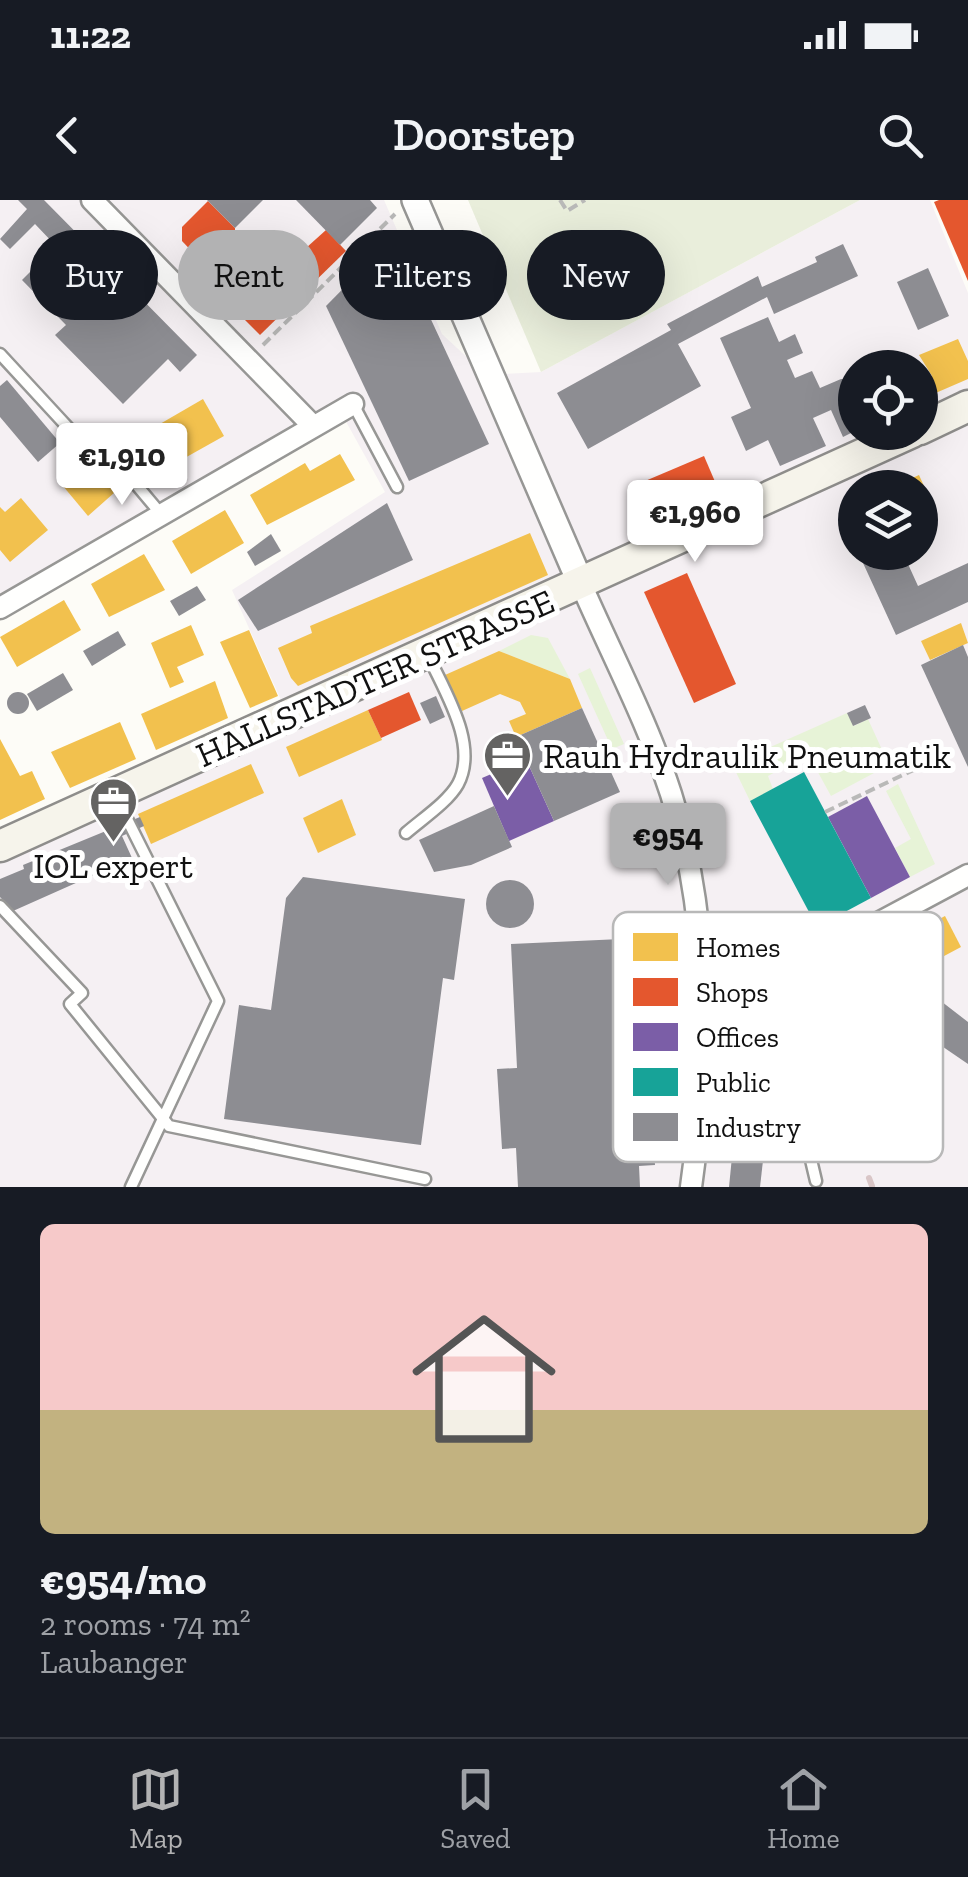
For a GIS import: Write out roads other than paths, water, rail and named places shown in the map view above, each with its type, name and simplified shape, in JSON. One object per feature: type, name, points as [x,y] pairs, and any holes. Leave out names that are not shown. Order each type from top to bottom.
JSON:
[{"type":"main road","points":[[938,420],[968,406]]},
{"type":"main road","name":"HALLSTADTER STRASSE","points":[[0,846],[873,450]]},
{"type":"street","points":[[92,200],[314,426]]},
{"type":"street","points":[[406,207],[581,584],[670,789],[696,912]]},
{"type":"street","points":[[0,608],[352,404]]},
{"type":"street","points":[[899,912],[968,876]]},
{"type":"street","points":[[692,1187],[694,1162]]},
{"type":"lane","points":[[0,354],[73,434],[108,451],[161,515]]},
{"type":"lane","points":[[352,404],[397,486]]},
{"type":"lane","points":[[406,833],[457,786],[465,764],[455,716],[428,654]]},
{"type":"lane","points":[[115,795],[218,1001],[131,1187]]},
{"type":"lane","points":[[0,906],[82,993],[70,1004],[168,1126],[425,1179]]},
{"type":"lane","points":[[812,1162],[816,1180]]},
{"type":"railway","points":[[869,1178],[872,1186]]},
{"type":"place","name":"Rauh Hydraulik Pneumatik","points":[[508,798]]},
{"type":"place","name":"IOL expert","points":[[113,844]]}]
